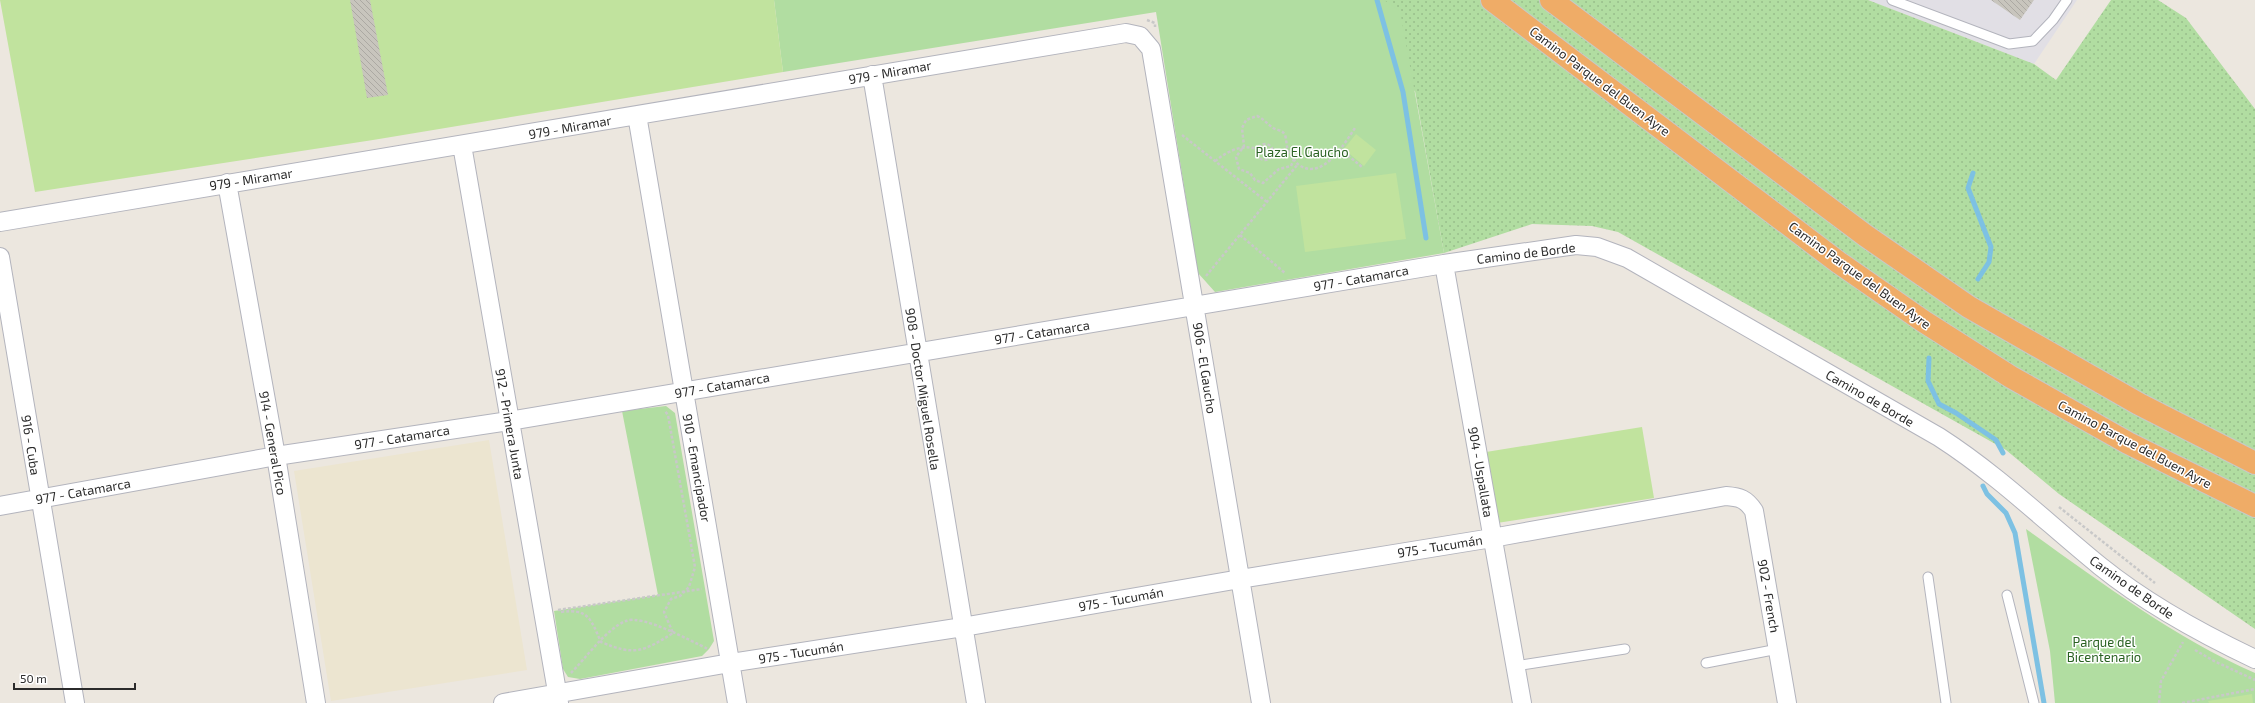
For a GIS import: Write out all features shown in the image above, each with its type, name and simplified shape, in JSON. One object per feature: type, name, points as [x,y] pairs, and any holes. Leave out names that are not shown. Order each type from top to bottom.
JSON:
[{"type":"highway","name":"Camino Parque del Buen Ayre","points":[[1492,0],[1838,262],[1923,321],[2005,373],[2114,435],[2255,506]]},
{"type":"highway","points":[[1551,0],[1866,236],[1969,307],[2139,404],[2255,463]]},
{"type":"street","name":"979 - Miramar","points":[[0,222],[227,183],[462,146],[872,75],[1126,33],[1140,36]]},
{"type":"street","name":"906 - El Gaucho","points":[[1140,36],[1151,50],[1261,703]]},
{"type":"street","name":"908 - Doctor Miguel Rosella","points":[[872,75],[962,627],[976,703]]},
{"type":"street","name":"910 - Emancipador","points":[[637,115],[737,703]]},
{"type":"street","name":"912 - Primera Junta","points":[[462,146],[558,698]]},
{"type":"street","name":"914 - General Pico","points":[[227,183],[276,456],[316,703]]},
{"type":"street","name":"Camino de Borde","points":[[1444,264],[1560,246],[1576,245],[1596,247],[1627,258],[1950,444],[1985,467],[2101,567],[2188,626],[2255,660]]},
{"type":"street","name":"916 - Cuba","points":[[0,257],[75,703]]},
{"type":"street","name":"977 - Catamarca","points":[[0,506],[276,456],[509,421],[1444,264]]},
{"type":"street","name":"904 - Uspallata","points":[[1444,264],[1522,703]]},
{"type":"street","name":"975 - Tucumán","points":[[503,703],[558,698],[730,662],[962,627],[1240,578],[1492,538],[1726,496],[1739,497]]},
{"type":"street","name":"902 - French","points":[[1739,497],[1748,502],[1754,511],[1787,703]]},
{"type":"lane","points":[[1892,0],[2009,44],[2033,41],[2053,20],[2066,0]]},
{"type":"lane","points":[[1928,577],[1946,703]]},
{"type":"lane","points":[[2007,595],[2034,703]]},
{"type":"lane","points":[[1515,666],[1625,649]]},
{"type":"lane","points":[[1706,662],[1778,650]]},
{"type":"path","points":[[1294,159],[1291,166],[1279,169],[1266,182],[1258,182],[1250,173],[1242,170],[1237,165],[1236,157],[1244,146],[1241,133],[1243,124],[1249,117],[1257,116],[1284,134],[1286,146],[1294,159],[1298,164],[1310,168],[1319,168],[1326,164],[1340,149],[1355,128]]},
{"type":"path","points":[[1179,133],[1266,202]]},
{"type":"path","points":[[1215,161],[1224,154],[1244,146],[1258,149],[1265,144],[1270,146],[1272,152],[1270,158],[1265,160],[1259,156],[1258,149]]},
{"type":"path","points":[[1340,149],[1362,166]]},
{"type":"path","points":[[1272,152],[1283,150],[1290,153]]},
{"type":"path","points":[[1201,282],[1298,164]]},
{"type":"path","points":[[1240,235],[1288,276]]},
{"type":"path","points":[[663,409],[668,414],[695,567],[689,587],[680,596],[671,599],[664,612],[673,633]]},
{"type":"path","points":[[673,633],[654,645],[638,651],[620,650],[601,642],[592,622],[584,614],[571,611],[554,612],[705,589]]},
{"type":"path","points":[[568,677],[621,623],[632,620],[645,622],[709,649]]},
{"type":"path","points":[[2177,639],[2214,661],[2255,680]]},
{"type":"path","points":[[2159,703],[2161,681],[2183,642]]},
{"type":"path","points":[[2182,703],[2255,689]]},
{"type":"shaded area","points":[[1868,0],[2077,0],[2034,64]]},
{"type":"shaded area","points":[[489,440],[527,670],[331,701],[294,471]]},
{"type":"green space","points":[[0,0],[774,0],[783,72],[373,140],[35,192]]},
{"type":"green space","name":"Plaza El Gaucho","points":[[774,0],[1384,0],[1400,11],[1444,253],[1215,292],[1198,273],[1156,12],[783,72]]},
{"type":"green space","points":[[1099,0],[1868,0],[2034,64],[2056,80],[2111,0],[2158,0],[2186,18],[2255,109],[2255,629],[2059,494],[2006,450],[1618,232],[1592,226],[1532,224],[1444,253],[1415,91],[1160,4]]},
{"type":"green space","points":[[1356,134],[1376,150],[1364,166],[1344,149]]},
{"type":"green space","points":[[1396,173],[1406,239],[1305,252],[1296,186]]},
{"type":"green space","points":[[666,406],[675,413],[714,641],[702,656],[580,679],[568,677],[563,669],[554,611],[658,595],[622,411]]},
{"type":"green space","points":[[1642,427],[1654,498],[1497,523],[1486,452]]},
{"type":"green space","name":"Parque del Bicentenario","points":[[2026,529],[2137,607],[2195,643],[2255,673],[2255,703],[2055,703],[2050,651]]},
{"type":"green space","points":[[2252,694],[2253,703],[2209,703],[2208,701]]},
{"type":"building","points":[[350,0],[370,0],[388,95],[367,98]]},
{"type":"building","points":[[1991,0],[2034,0],[2020,20]]},
{"type":"waterway","points":[[1377,0],[1403,92],[1426,238]]},
{"type":"waterway","points":[[1973,173],[1968,188],[1991,247],[1989,262],[1978,279]]},
{"type":"waterway","points":[[1929,358],[1928,381],[1939,404],[1956,413],[1996,440],[2003,453]]},
{"type":"waterway","points":[[1983,486],[1987,494],[2006,513],[2015,533],[2044,703]]}]
